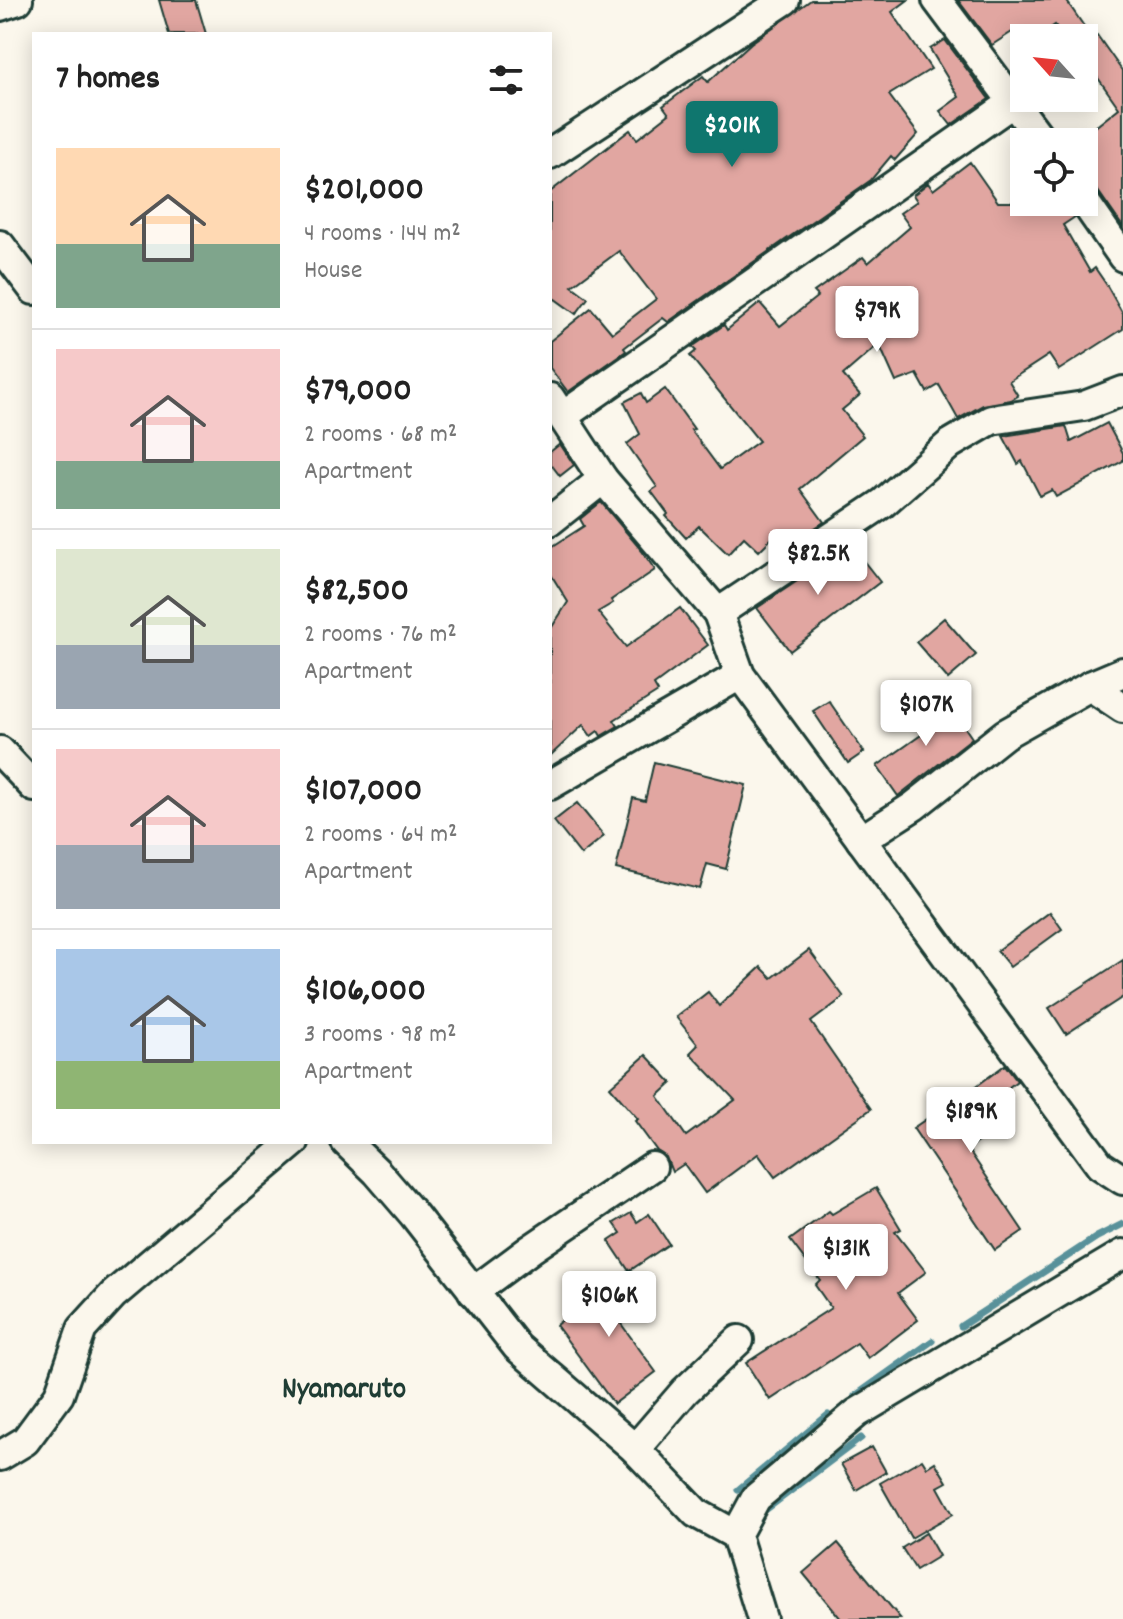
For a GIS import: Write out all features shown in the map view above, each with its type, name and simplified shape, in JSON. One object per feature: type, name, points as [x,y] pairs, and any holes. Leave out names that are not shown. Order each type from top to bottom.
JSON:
[{"type":"street","points":[[0,6],[18,0]]},
{"type":"street","points":[[552,153],[785,0]]},
{"type":"street","points":[[937,0],[1010,95]]},
{"type":"street","points":[[1010,104],[557,407],[603,479],[718,613],[740,675],[1100,1165],[1123,1180]]},
{"type":"street","points":[[1094,216],[1123,257]]},
{"type":"street","points":[[0,245],[32,287]]},
{"type":"street","points":[[718,613],[883,503],[950,444],[991,420],[1084,406],[1123,391]]},
{"type":"street","points":[[552,519],[603,479]]},
{"type":"street","points":[[861,840],[914,806],[1005,734],[1090,686],[1123,672]]},
{"type":"street","points":[[552,784],[740,675]]},
{"type":"street","points":[[1090,686],[1123,708]]},
{"type":"street","points":[[0,751],[32,785]]},
{"type":"street","points":[[0,1456],[25,1441],[59,1395],[82,1329],[113,1295],[292,1144]]},
{"type":"street","points":[[348,1144],[414,1215],[517,1347],[635,1449],[696,1513],[736,1535],[762,1619]]},
{"type":"street","points":[[473,1292],[652,1167]]},
{"type":"street","points":[[736,1535],[756,1498],[857,1413],[1123,1254]]},
{"type":"street","points":[[635,1449],[685,1391],[739,1340]]},
{"type":"building","points":[[159,0],[196,0],[205,32],[168,32]]},
{"type":"building","points":[[811,0],[908,0],[892,12],[931,69],[889,95],[918,134],[895,160],[891,156],[871,180],[668,322],[663,318],[624,348],[626,351],[568,392],[552,371],[552,339],[591,308],[612,333],[656,299],[619,251],[572,286],[588,298],[576,314],[555,299],[552,301],[552,190],[630,130],[637,139],[669,114],[663,106],[703,76],[708,82],[751,43]]},
{"type":"building","points":[[958,0],[1066,0],[1082,24],[1010,24],[1010,33],[992,45]]},
{"type":"building","points":[[1098,36],[1123,72],[1123,227],[1098,191],[1098,128],[1094,128],[1119,108],[1098,78]]},
{"type":"building","points":[[945,40],[989,99],[951,125],[940,111],[959,97],[930,49]]},
{"type":"building","points":[[970,162],[998,202],[1010,202],[1010,216],[1074,216],[1063,225],[1090,272],[1095,268],[1106,284],[1123,314],[1123,329],[1059,370],[1049,355],[1009,381],[1018,396],[983,405],[958,419],[939,385],[927,392],[917,374],[896,382],[879,344],[843,375],[860,395],[842,410],[863,436],[800,489],[824,522],[781,550],[772,538],[759,551],[744,537],[728,554],[699,526],[686,538],[666,516],[668,514],[651,491],[657,487],[627,444],[640,434],[624,402],[641,393],[646,403],[665,389],[720,469],[759,441],[690,356],[696,351],[692,347],[724,325],[727,330],[760,303],[780,326],[818,296],[814,292],[863,257],[868,263],[910,227],[900,213],[917,201],[913,195],[928,183],[933,190]]},
{"type":"building","points":[[1107,423],[1123,453],[1123,461],[1056,497],[1052,490],[1040,496],[1022,461],[1018,464],[1003,436],[1066,426],[1071,442]]},
{"type":"building","points":[[560,444],[574,465],[560,476],[552,466],[552,450]]},
{"type":"building","points":[[601,502],[655,570],[598,612],[626,647],[680,608],[708,645],[654,685],[658,692],[614,720],[618,726],[601,736],[598,731],[591,736],[583,725],[552,754],[552,627],[568,602],[552,576],[552,547],[584,526],[580,519]]},
{"type":"building","points":[[851,545],[880,582],[790,651],[757,608]]},
{"type":"building","points":[[944,618],[976,655],[948,679],[916,642]]},
{"type":"building","points":[[945,698],[972,738],[898,796],[877,766],[931,728],[921,715]]},
{"type":"building","points":[[829,701],[864,752],[848,763],[813,711]]},
{"type":"building","points":[[654,762],[746,785],[726,869],[707,864],[700,889],[616,869],[633,798],[645,801]]},
{"type":"building","points":[[577,803],[604,836],[581,855],[554,821]]},
{"type":"building","points":[[1050,912],[1062,929],[1010,967],[997,951]]},
{"type":"building","points":[[809,950],[844,997],[811,1022],[871,1109],[775,1177],[758,1154],[705,1193],[684,1164],[672,1172],[666,1157],[657,1151],[635,1121],[638,1119],[610,1087],[646,1055],[672,1083],[658,1096],[686,1136],[735,1100],[690,1053],[698,1045],[676,1017],[708,992],[719,1006],[761,967],[772,978]]},
{"type":"building","points":[[1123,960],[1123,997],[1066,1034],[1049,1008]]},
{"type":"building","points":[[1005,1065],[1017,1081],[984,1106],[999,1126],[968,1149],[1023,1231],[995,1250],[913,1128],[941,1109],[943,1111]]},
{"type":"building","points":[[876,1188],[901,1229],[895,1232],[926,1272],[898,1293],[918,1320],[868,1358],[857,1343],[770,1400],[746,1363],[831,1308],[815,1285],[820,1280],[790,1240],[829,1211],[832,1214]]},
{"type":"building","points":[[631,1213],[637,1222],[649,1214],[669,1244],[629,1271],[609,1241],[621,1233],[614,1223]]},
{"type":"building","points":[[625,1273],[646,1300],[619,1321],[656,1372],[614,1404],[556,1325]]},
{"type":"building","points":[[872,1447],[886,1472],[856,1490],[841,1464]]},
{"type":"building","points":[[922,1459],[927,1467],[935,1462],[947,1482],[938,1487],[953,1514],[911,1538],[880,1483]]},
{"type":"building","points":[[926,1533],[939,1556],[916,1570],[902,1548]]},
{"type":"building","points":[[838,1543],[901,1619],[841,1619],[803,1573]]},
{"type":"waterway","points":[[961,1326],[1097,1237],[1123,1224]]},
{"type":"waterway","points":[[855,1396],[932,1341]]},
{"type":"waterway","points":[[738,1490],[828,1415]]},
{"type":"waterway","points":[[760,1514],[861,1438]]},
{"type":"district","name":"Nyamaruto","points":[[344,1387]]}]
